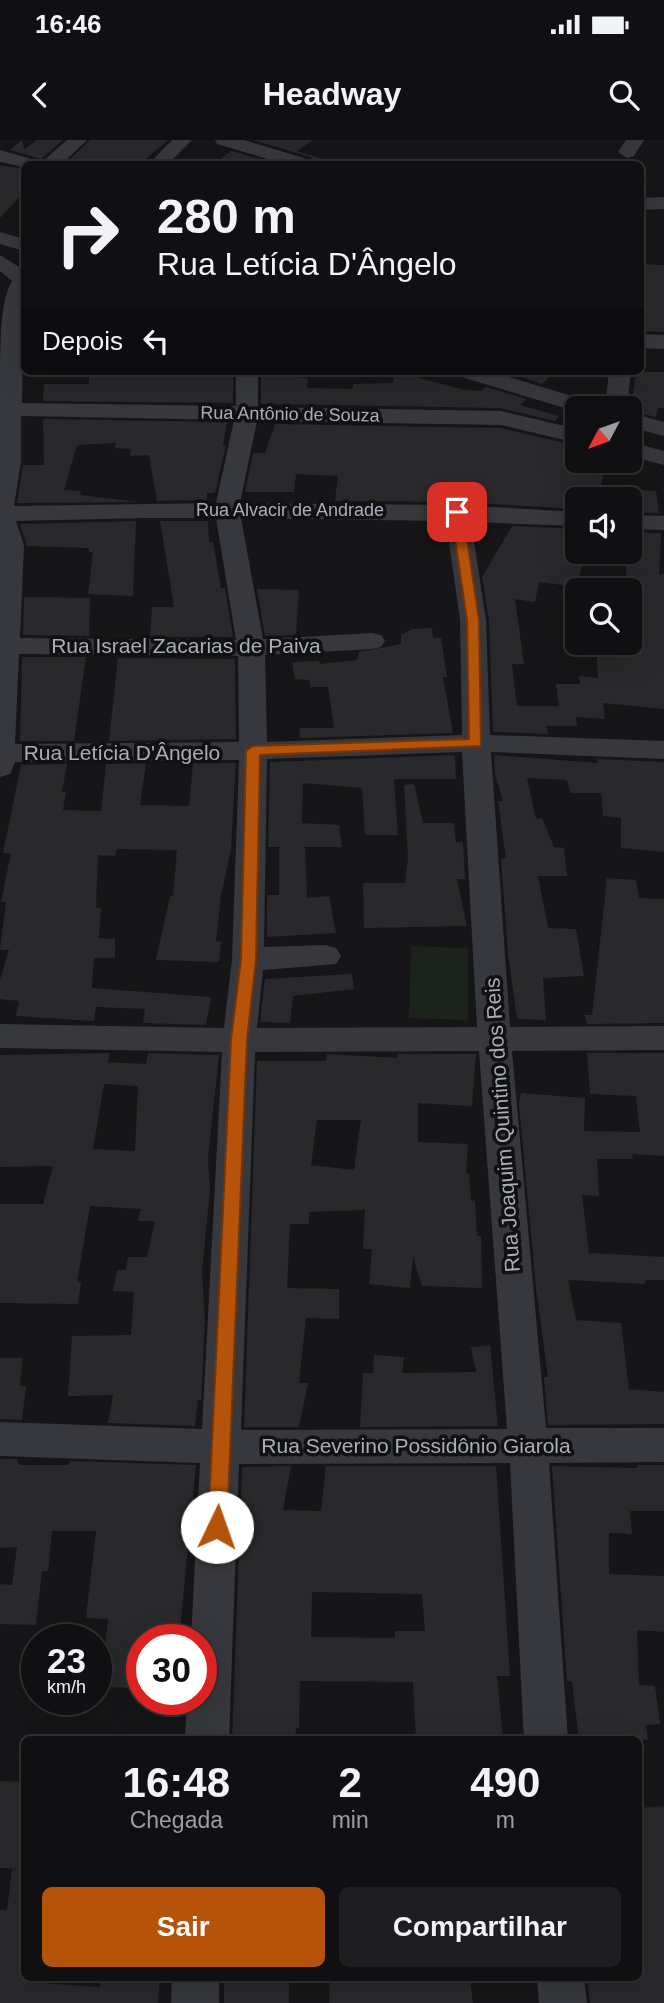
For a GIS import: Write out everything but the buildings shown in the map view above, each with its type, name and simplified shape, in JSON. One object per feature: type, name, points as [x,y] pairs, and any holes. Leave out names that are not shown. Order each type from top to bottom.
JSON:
[{"type":"street","points":[[54,161],[78,140]]},
{"type":"street","points":[[161,161],[183,140]]},
{"type":"street","points":[[224,140],[293,161]]},
{"type":"street","points":[[0,156],[21,161]]},
{"type":"street","points":[[644,204],[664,203]]},
{"type":"street","points":[[0,238],[21,244]]},
{"type":"street","points":[[0,261],[21,278]]},
{"type":"street","points":[[1,758],[6,545],[1,514],[5,409],[12,324],[21,284]]},
{"type":"street","points":[[644,341],[664,342]]},
{"type":"street","points":[[207,1736],[239,1040],[248,959],[253,751],[251,648],[227,509],[247,413],[247,375]]},
{"type":"street","points":[[479,375],[565,401]]},
{"type":"street","points":[[617,396],[620,375]]},
{"type":"street","name":"Rua Antônio de Souza","points":[[5,409],[501,418],[565,433]]},
{"type":"street","points":[[642,423],[664,429]]},
{"type":"street","points":[[642,452],[664,458]]},
{"type":"street","name":"Rua Alvacir de Andrade","points":[[1,514],[227,509],[457,512],[565,518]]},
{"type":"street","name":"Rua Joaquim Quintino dos Reis","points":[[457,512],[473,620],[476,743],[494,1037],[528,1443],[546,1736]]},
{"type":"street","points":[[642,522],[664,523]]},
{"type":"street","name":"Rua Israel Zacarias de Paiva","points":[[3,646],[251,648],[372,641]]},
{"type":"street","name":"Rua Letícia D'Ângelo","points":[[1,758],[476,743],[664,750]]},
{"type":"street","points":[[248,959],[325,956]]},
{"type":"street","points":[[0,1035],[239,1040],[664,1038]]},
{"type":"street","name":"Rua Severino Possidônio Giarola","points":[[0,1439],[221,1447],[528,1443],[664,1445]]},
{"type":"street","points":[[195,2003],[196,1981]]},
{"type":"street","points":[[561,1981],[563,2003]]},
{"type":"shaded area","points":[[411,946],[468,948],[468,1020],[409,1018]]},
{"type":"route","points":[[217,1527],[239,1040],[248,959],[253,751],[476,743],[473,620],[457,512]]}]
